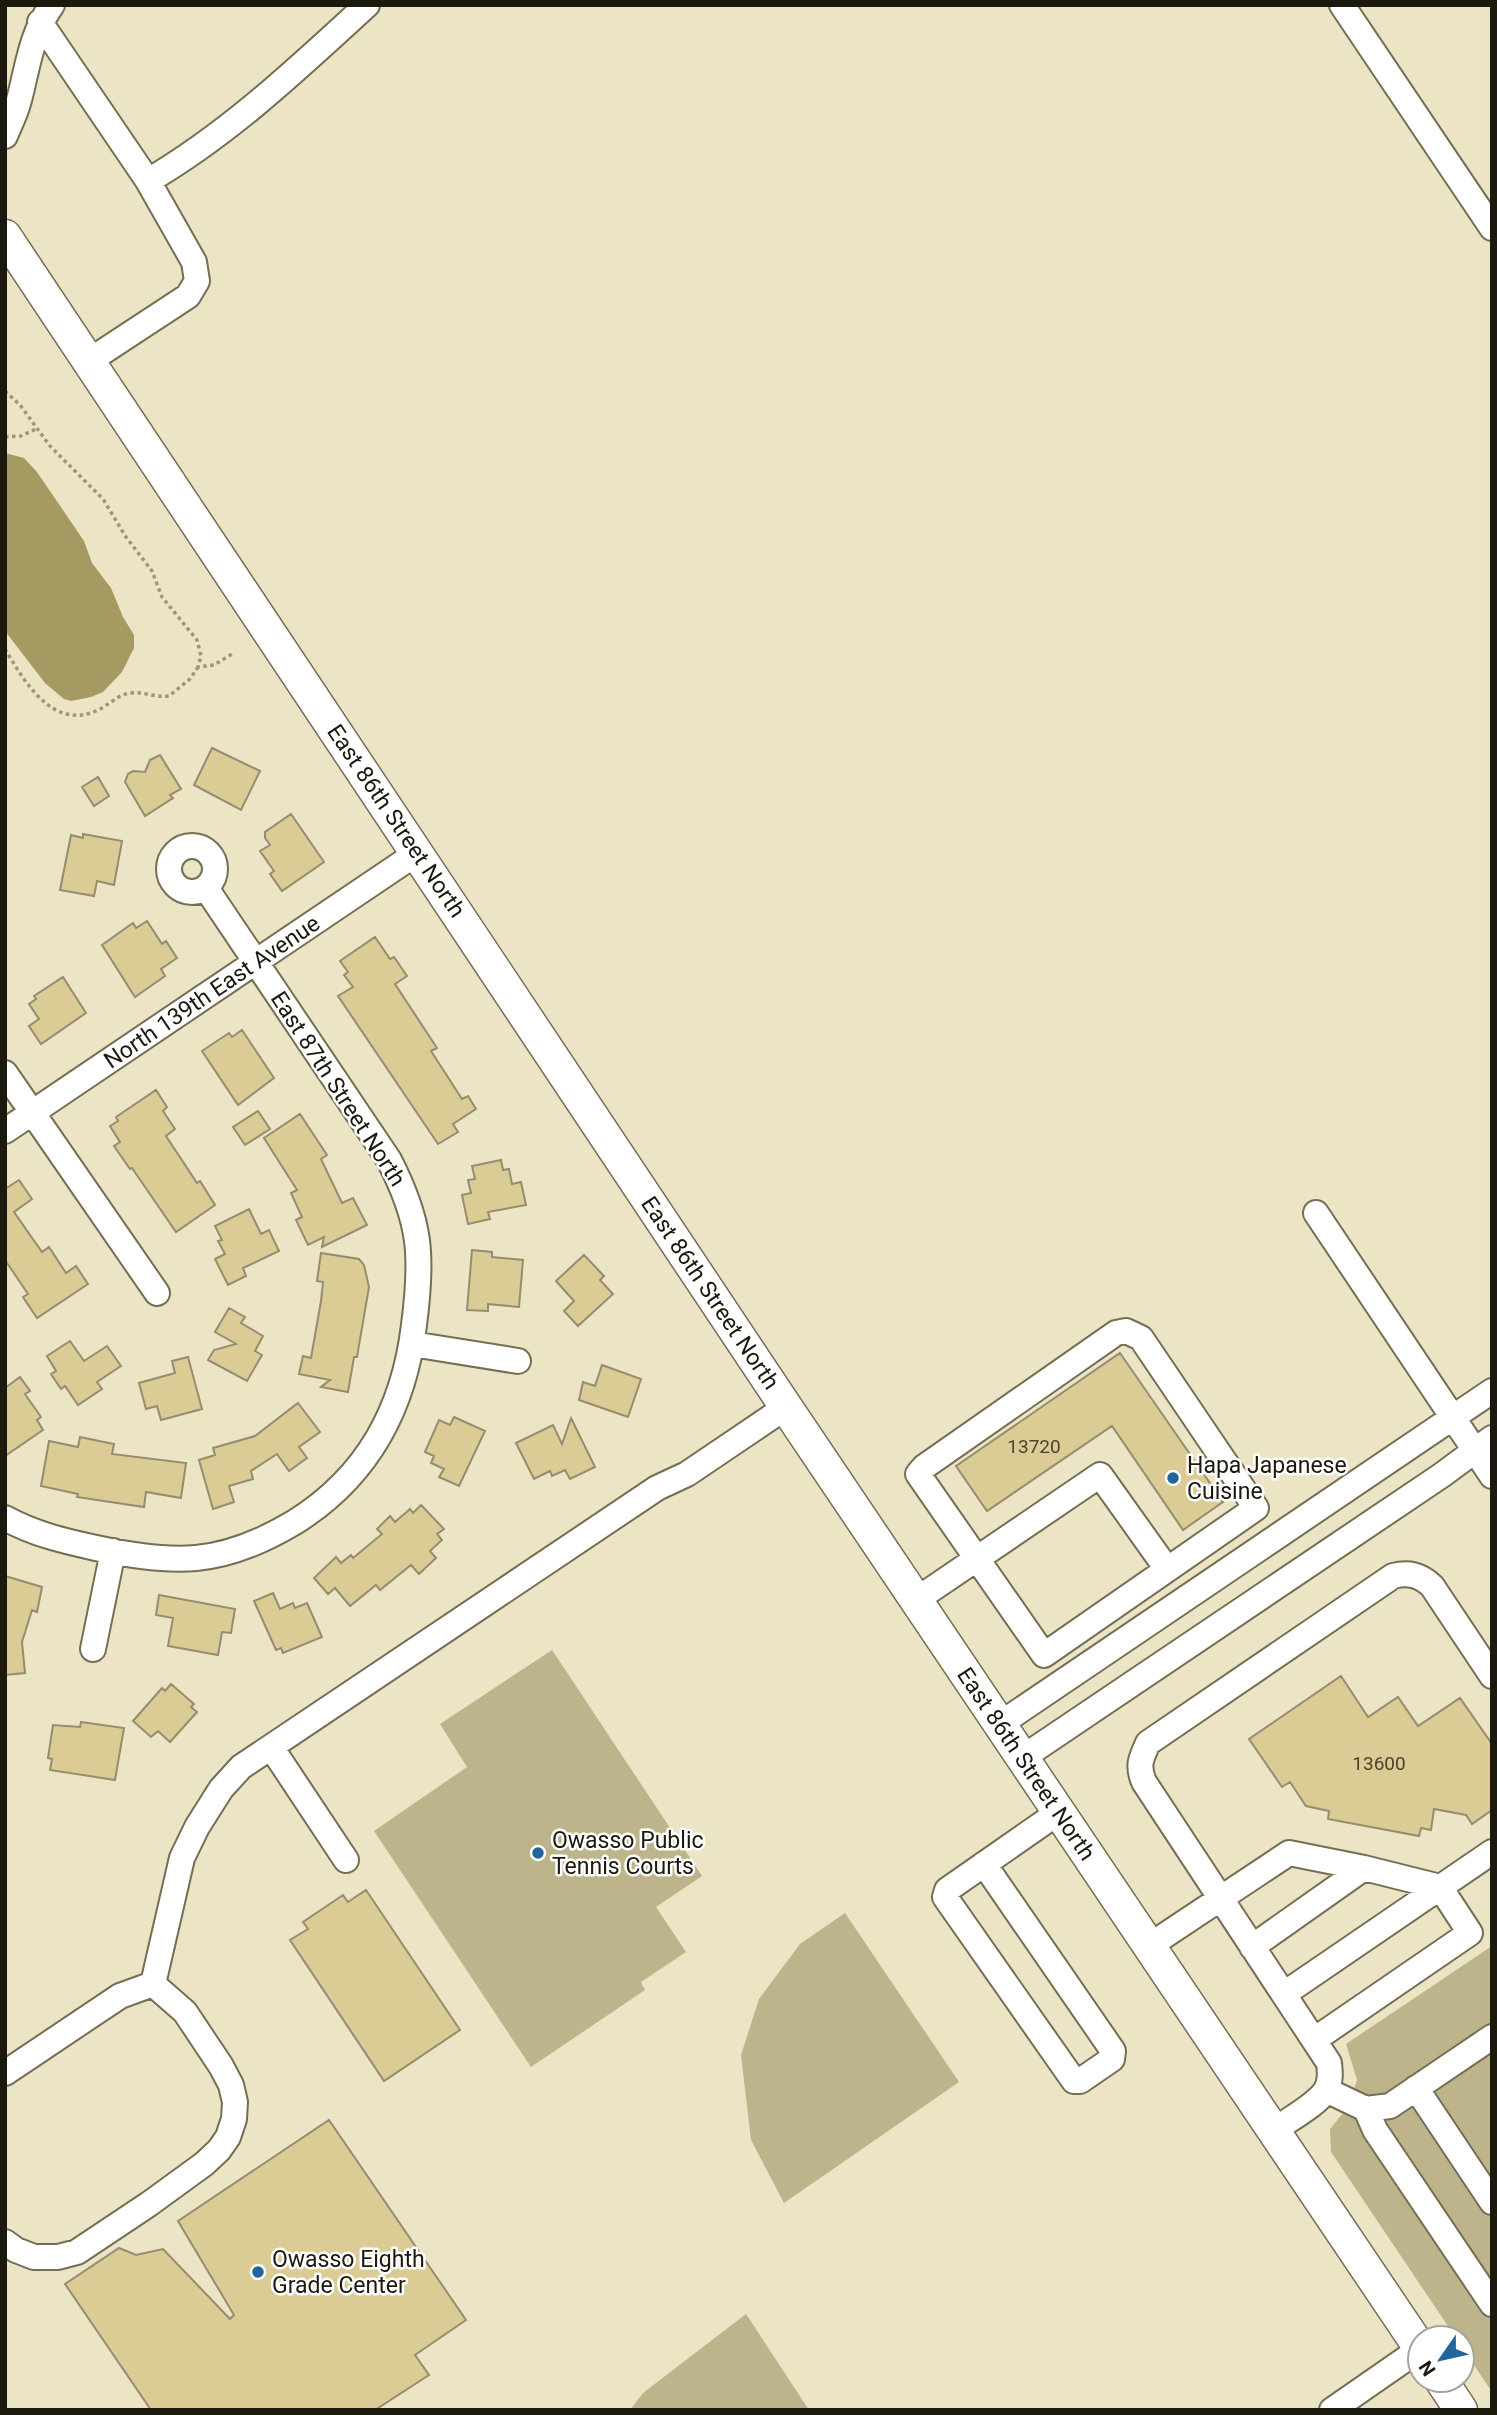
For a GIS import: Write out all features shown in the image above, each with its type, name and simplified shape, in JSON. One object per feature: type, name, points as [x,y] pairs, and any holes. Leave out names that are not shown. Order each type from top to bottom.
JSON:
[{"type":"main road","name":"East 86th Street North","points":[[5,236],[786,1407],[1406,2328]]},
{"type":"main road","points":[[1450,2394],[1461,2410]]},
{"type":"street","points":[[148,181],[208,144],[240,119],[298,70],[367,5]]},
{"type":"street","points":[[1342,5],[1492,228]]},
{"type":"street","points":[[46,14],[194,262],[197,281],[188,296],[89,362]]},
{"type":"street","points":[[5,136],[19,103],[32,42],[46,14]]},
{"type":"street","name":"North 139th East Avenue","points":[[5,1131],[417,853]]},
{"type":"street","name":"East 87th Street North","points":[[5,1518],[55,1539],[113,1551],[167,1558],[196,1558],[222,1554],[278,1533],[344,1484],[373,1448],[393,1411],[412,1344],[418,1288],[418,1255],[412,1212],[403,1186],[389,1160],[205,888]]},
{"type":"street","points":[[5,1073],[156,1293]]},
{"type":"street","points":[[1315,1213],[1452,1417],[1483,1444],[1492,1476]]},
{"type":"street","points":[[1126,1331],[1141,1338],[1256,1508],[1044,1654],[975,1558],[918,1475],[924,1467],[1105,1340],[1116,1333],[1126,1331]]},
{"type":"street","points":[[412,1344],[518,1361]]},
{"type":"street","points":[[1000,1724],[1492,1391]]},
{"type":"street","points":[[153,1984],[182,1858],[197,1827],[221,1789],[241,1767],[657,1488],[687,1474],[786,1407]]},
{"type":"street","points":[[1022,1758],[1442,1475],[1483,1444]]},
{"type":"street","points":[[916,1600],[1100,1475],[1167,1569]]},
{"type":"street","points":[[93,1649],[113,1551]]},
{"type":"street","points":[[1273,2131],[1326,2090],[1331,2076],[1329,2063],[1144,1782],[1139,1771],[1140,1759],[1148,1743],[1393,1576],[1403,1573],[1423,1578],[1432,1586],[1492,1676]]},
{"type":"street","points":[[271,1746],[346,1860]]},
{"type":"street","points":[[984,1864],[1113,2051],[1112,2059],[1080,2081],[1074,2081],[945,1897],[947,1889],[1059,1812]]},
{"type":"street","points":[[1284,1994],[1492,1852]]},
{"type":"street","points":[[1149,1947],[1290,1853],[1364,1868],[1440,1888],[1470,1933],[1314,2040]]},
{"type":"street","points":[[1252,1947],[1364,1868]]},
{"type":"street","points":[[5,2073],[120,1996],[153,1984]]},
{"type":"street","points":[[5,2242],[34,2257],[58,2257],[77,2252],[204,2164],[228,2137],[234,2119],[235,2102],[231,2085],[185,2012],[153,1984]]},
{"type":"street","points":[[1326,2090],[1366,2109],[1390,2106],[1492,2037]]},
{"type":"street","points":[[1416,2088],[1492,2202]]},
{"type":"street","points":[[1366,2109],[1375,2130],[1491,2301]]},
{"type":"street","points":[[1332,2410],[1406,2359]]},
{"type":"path","points":[[5,391],[64,460],[96,489],[126,537],[152,571],[162,597],[197,639],[201,656],[190,679],[169,696],[127,694],[95,712],[74,714],[55,710],[43,702],[5,649]]},
{"type":"path","points":[[5,437],[20,436],[37,428]]},
{"type":"path","points":[[198,667],[214,666],[232,654]]},
{"type":"shaded area","points":[[5,453],[24,458],[37,472],[84,541],[92,563],[111,588],[134,635],[134,648],[122,672],[103,692],[91,697],[71,701],[64,699],[45,683],[5,631]]},
{"type":"shaded area","name":"Owasso Public Tennis Courts","points":[[552,1650],[702,1876],[656,1907],[686,1952],[641,1982],[645,1990],[531,2067],[374,1831],[467,1767],[440,1724]]},
{"type":"shaded area","points":[[845,1913],[959,2082],[784,2203],[751,2140],[741,2055],[759,1999],[800,1944]]},
{"type":"shaded area","points":[[1492,1946],[1492,2392],[1476,2368],[1476,2324],[1447,2324],[1331,2152],[1330,2129],[1348,2107],[1357,2080],[1346,2044]]},
{"type":"shaded area","points":[[746,2314],[809,2410],[630,2410],[643,2393]]},
{"type":"building","points":[[212,748],[260,771],[241,810],[194,785]]},
{"type":"building","points":[[160,755],[181,789],[170,795],[173,798],[145,816],[125,782],[128,774],[133,771],[145,772],[150,760]]},
{"type":"building","points":[[98,777],[109,796],[94,806],[82,787]]},
{"type":"building","points":[[291,814],[324,862],[282,891],[270,874],[274,871],[260,851],[270,845],[265,838],[265,832]]},
{"type":"building","points":[[83,834],[122,841],[114,885],[97,881],[94,896],[60,890],[71,835],[83,838]]},
{"type":"building","points":[[147,921],[162,944],[166,941],[177,958],[161,969],[165,976],[135,997],[102,945],[133,923],[136,928]]},
{"type":"building","points":[[375,937],[390,959],[394,957],[407,976],[395,984],[437,1048],[431,1051],[462,1099],[468,1096],[476,1109],[453,1124],[458,1132],[438,1144],[338,996],[353,987],[344,975],[348,972],[340,961]]},
{"type":"building","points":[[63,977],[86,1013],[41,1044],[29,1026],[39,1019],[29,1004],[36,999],[34,996]]},
{"type":"building","points":[[242,1030],[274,1078],[238,1105],[202,1051],[229,1033],[232,1037]]},
{"type":"building","points":[[156,1090],[167,1107],[163,1111],[175,1129],[166,1136],[215,1205],[176,1232],[114,1146],[120,1142],[110,1126],[118,1121],[116,1117]]},
{"type":"building","points":[[258,1111],[270,1129],[245,1145],[233,1127]]},
{"type":"building","points":[[300,1114],[327,1155],[321,1159],[342,1203],[353,1198],[367,1225],[322,1247],[324,1237],[308,1245],[296,1220],[302,1217],[291,1193],[297,1190],[264,1138]]},
{"type":"building","points":[[501,1160],[503,1170],[509,1169],[512,1184],[521,1182],[526,1205],[488,1212],[490,1219],[468,1224],[462,1195],[471,1193],[468,1180],[475,1179],[472,1166]]},
{"type":"building","points":[[19,1180],[32,1199],[14,1212],[42,1252],[49,1247],[66,1273],[76,1266],[88,1284],[37,1318],[23,1297],[28,1294],[5,1260],[5,1189]]},
{"type":"building","points":[[249,1209],[261,1234],[269,1230],[279,1251],[243,1268],[246,1276],[228,1285],[215,1259],[225,1254],[218,1241],[222,1240],[215,1226]]},
{"type":"building","points":[[472,1250],[492,1252],[492,1257],[523,1260],[519,1307],[488,1304],[488,1311],[467,1310]]},
{"type":"building","points":[[321,1253],[359,1259],[364,1265],[369,1287],[348,1392],[321,1387],[330,1380],[299,1374],[303,1356],[311,1358],[323,1282],[317,1281]]},
{"type":"building","points":[[584,1255],[604,1276],[600,1280],[613,1294],[578,1326],[564,1311],[574,1301],[556,1281]]},
{"type":"building","points":[[229,1308],[245,1317],[241,1323],[263,1336],[255,1351],[262,1355],[247,1381],[208,1360],[214,1350],[236,1344],[215,1332]]},
{"type":"building","points":[[70,1341],[84,1361],[107,1346],[121,1366],[97,1382],[102,1389],[78,1405],[65,1386],[61,1389],[51,1374],[56,1371],[47,1356]]},
{"type":"building","points":[[1120,1353],[1223,1502],[1183,1530],[1112,1426],[987,1511],[956,1466]]},
{"type":"building","points":[[188,1357],[202,1409],[161,1420],[157,1406],[146,1409],[139,1383],[175,1373],[172,1361]]},
{"type":"building","points":[[602,1365],[641,1379],[628,1417],[579,1400],[583,1382],[595,1386]]},
{"type":"building","points":[[20,1377],[30,1391],[25,1394],[41,1417],[37,1420],[43,1430],[5,1456],[5,1388]]},
{"type":"building","points":[[298,1403],[320,1432],[299,1447],[307,1458],[289,1471],[277,1454],[251,1471],[253,1479],[229,1486],[234,1502],[213,1509],[199,1460],[215,1455],[213,1448],[255,1436]]},
{"type":"building","points":[[454,1417],[485,1431],[459,1486],[439,1477],[444,1469],[431,1463],[434,1456],[425,1452],[439,1420],[450,1425]]},
{"type":"building","points":[[571,1418],[595,1467],[570,1479],[565,1470],[552,1476],[550,1471],[534,1479],[516,1443],[553,1425],[562,1444]]},
{"type":"building","points":[[80,1437],[114,1444],[112,1454],[186,1463],[181,1498],[146,1492],[144,1507],[77,1497],[78,1494],[41,1486],[49,1441],[78,1447]]},
{"type":"building","points":[[421,1505],[444,1529],[437,1534],[442,1540],[430,1551],[436,1558],[419,1574],[411,1565],[380,1590],[376,1585],[350,1606],[335,1588],[328,1594],[314,1578],[336,1557],[341,1563],[351,1555],[353,1558],[382,1534],[377,1529],[390,1516],[395,1522],[410,1509],[413,1513]]},
{"type":"building","points":[[5,1576],[42,1587],[37,1612],[32,1610],[22,1642],[25,1673],[5,1675]]},
{"type":"building","points":[[273,1593],[280,1609],[293,1603],[295,1608],[307,1603],[322,1637],[283,1653],[281,1648],[276,1650],[254,1601]]},
{"type":"building","points":[[159,1595],[235,1609],[231,1633],[222,1632],[218,1655],[168,1646],[173,1618],[156,1615]]},
{"type":"building","points":[[1341,1676],[1368,1717],[1398,1697],[1418,1726],[1460,1698],[1492,1744],[1492,1810],[1472,1824],[1466,1815],[1434,1809],[1431,1830],[1421,1828],[1419,1836],[1328,1819],[1329,1811],[1306,1806],[1290,1782],[1282,1787],[1249,1739]]},
{"type":"building","points":[[171,1684],[194,1704],[191,1707],[197,1712],[170,1742],[158,1731],[151,1737],[133,1721],[162,1688],[165,1691]]},
{"type":"building","points":[[81,1722],[124,1728],[115,1780],[50,1770],[52,1759],[48,1758],[53,1725],[80,1727]]},
{"type":"building","points":[[366,1890],[460,2030],[384,2081],[290,1940],[308,1929],[303,1922],[343,1895],[348,1902]]},
{"type":"building","name":"Owasso Eighth Grade Center","points":[[329,2120],[466,2320],[415,2355],[429,2375],[375,2410],[151,2410],[65,2284],[119,2248],[136,2255],[163,2249],[230,2319],[234,2315],[178,2221]]},
{"type":"place","name":"Hapa Japanese Cuisine","points":[[1173,1478]]},
{"type":"place","name":"Owasso Public Tennis Courts","points":[[538,1853]]},
{"type":"place","name":"Owasso Eighth Grade Center","points":[[258,2272]]}]
